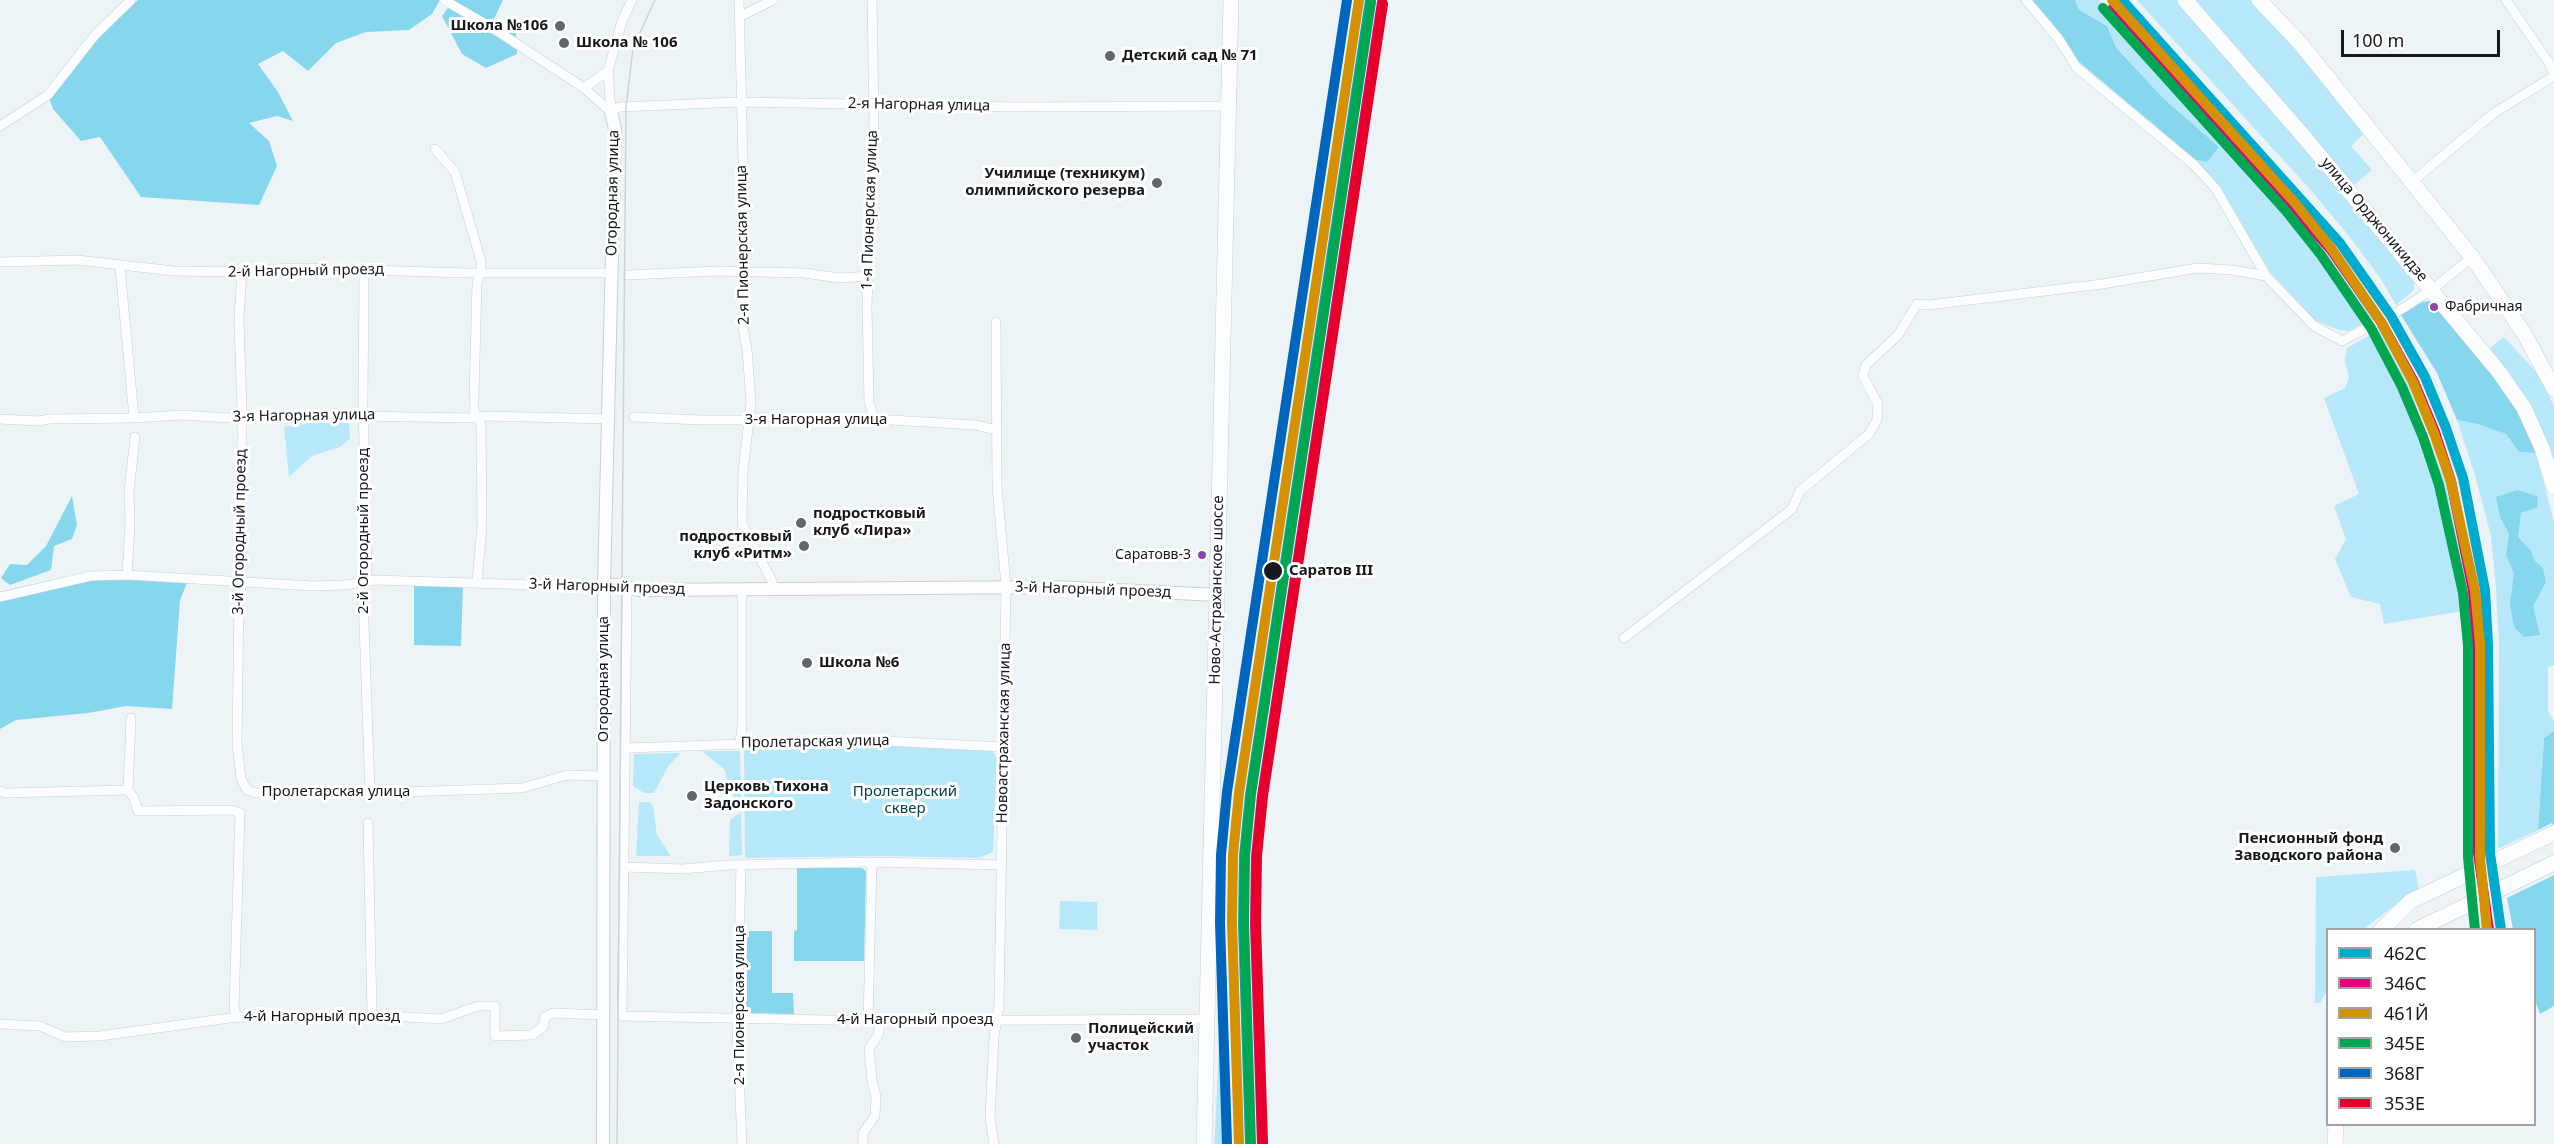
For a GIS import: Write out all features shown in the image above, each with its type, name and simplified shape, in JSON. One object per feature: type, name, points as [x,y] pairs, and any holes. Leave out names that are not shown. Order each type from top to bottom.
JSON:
[{"type":"main road","name":"Ново-Астраханское шоссе","points":[[1204,1144],[1232,0]]},
{"type":"main road","name":"улица Орджоникидзе","points":[[2185,0],[2433,289],[2499,372],[2524,408],[2542,448],[2554,487]]},
{"type":"main road","points":[[2259,0],[2300,43],[2472,257],[2525,335],[2554,389]]},
{"type":"main road","points":[[2383,928],[2411,901],[2554,833]]},
{"type":"main road","points":[[2420,928],[2554,863]]},
{"type":"main road","points":[[2335,1144],[2336,1126]]},
{"type":"street","points":[[0,126],[48,95],[95,35],[131,0]]},
{"type":"street","points":[[444,0],[494,28],[584,88],[611,112]]},
{"type":"street","name":"Огородная улица","points":[[603,1144],[604,585],[615,129],[611,112],[608,71],[622,21],[632,0]]},
{"type":"street","name":"2-я Пионерская улица","points":[[738,0],[744,272],[743,328],[751,402],[743,472],[742,524],[772,581],[773,589]]},
{"type":"street","points":[[739,17],[773,0]]},
{"type":"street","name":"1-я Пионерская улица","points":[[872,0],[873,104],[868,227],[870,276],[867,306],[869,402],[874,419]]},
{"type":"street","points":[[2026,0],[2058,38],[2077,68],[2193,164],[2216,189],[2266,276],[2313,326],[2342,341],[2391,316],[2433,289],[2472,257]]},
{"type":"street","points":[[2413,181],[2494,113],[2554,75],[2549,63],[2506,0]]},
{"type":"street","points":[[584,88],[608,71]]},
{"type":"street","name":"2-я Нагорная улица","points":[[611,112],[619,107],[740,102],[1229,106]]},
{"type":"street","points":[[435,149],[455,172],[478,251],[481,271],[477,283],[474,397],[474,411],[481,424],[482,526],[477,582]]},
{"type":"street","name":"2-й Нагорный проезд","points":[[0,262],[76,260],[120,267],[174,271],[242,272],[298,268],[612,273]]},
{"type":"street","points":[[120,267],[134,418]]},
{"type":"street","points":[[1624,638],[1792,509],[1800,491],[1869,435],[1877,420],[1878,404],[1863,376],[1866,365],[1898,335],[1917,304],[2102,284],[2198,268],[2232,270],[2266,276]]},
{"type":"street","name":"2-й Огородный проезд","points":[[364,269],[367,572],[364,583],[370,792]]},
{"type":"street","points":[[628,275],[717,271],[804,273],[839,278],[870,276]]},
{"type":"street","name":"3-й Огородный проезд","points":[[242,272],[239,319],[242,417],[242,582],[239,597],[237,743],[241,779],[247,790]]},
{"type":"street","name":"Новоастраханская улица","points":[[994,1144],[990,1117],[998,1021],[1006,586],[997,486],[996,322]]},
{"type":"street","name":"3-я Нагорная улица","points":[[0,419],[37,421],[182,415],[282,419],[340,413],[609,419]]},
{"type":"street","name":"3-я Нагорная улица","points":[[634,417],[748,420],[768,417],[843,421],[874,419],[975,425],[997,430]]},
{"type":"street","points":[[127,575],[129,492],[135,437]]},
{"type":"street","name":"3-й Нагорный проезд","points":[[0,597],[91,576],[127,575],[313,586],[364,583],[376,580],[604,585],[629,586],[639,590],[1006,586],[1218,595]]},
{"type":"street","points":[[629,586],[627,596],[625,867],[683,869],[728,865],[872,862],[1002,866]]},
{"type":"street","points":[[740,743],[742,589]]},
{"type":"street","points":[[131,718],[128,790],[138,810],[232,810],[240,813],[234,1008],[237,1017]]},
{"type":"street","name":"Пролетарская улица","points":[[626,748],[905,740],[1004,747]]},
{"type":"street","name":"Пролетарская улица","points":[[247,790],[256,793],[279,793],[522,788],[567,775],[604,776]]},
{"type":"street","points":[[0,791],[5,793],[128,790]]},
{"type":"street","points":[[368,823],[372,1015]]},
{"type":"street","points":[[868,1021],[872,862]]},
{"type":"street","name":"2-я Пионерская улица","points":[[741,866],[738,1018],[742,1144]]},
{"type":"street","name":"4-й Нагорный проезд","points":[[625,867],[622,1017],[868,1021],[1208,1019]]},
{"type":"street","name":"4-й Нагорный проезд","points":[[0,1024],[40,1026],[65,1037],[100,1036],[237,1017],[364,1017],[372,1015],[441,1019],[478,1006],[495,1006],[495,1036],[532,1035],[543,1027],[545,1017],[552,1013],[604,1015]]},
{"type":"street","points":[[863,1144],[863,1132],[875,1116],[876,1096],[869,1049],[878,1035],[881,1021]]},
{"type":"green space","points":[[2075,0],[2099,0],[2289,207],[2328,255],[2372,319],[2349,331],[2339,330],[2316,321],[2270,272],[2220,187],[2196,160],[2207,162],[2219,147],[2163,98],[2116,46],[2107,26],[2079,10]]},
{"type":"green space","points":[[2137,0],[2177,0],[2205,30],[2414,280],[2414,290],[2396,305],[2381,279],[2309,188]]},
{"type":"green space","points":[[2196,0],[2250,0],[2298,53],[2364,133],[2351,146],[2372,170],[2354,185]]},
{"type":"green space","points":[[2379,330],[2408,384],[2446,484],[2461,543],[2469,610],[2384,624],[2380,604],[2351,597],[2335,559],[2346,539],[2334,506],[2359,494],[2324,398],[2345,388],[2349,377],[2345,361],[2347,348]]},
{"type":"green space","points":[[2504,337],[2541,377],[2554,407],[2554,469],[2512,378],[2490,348]]},
{"type":"green space","points":[[2457,420],[2506,434],[2519,452],[2536,453],[2554,522],[2554,665],[2548,667],[2548,712],[2554,720],[2554,731],[2544,738],[2538,830],[2498,849],[2499,642],[2496,588],[2491,536],[2475,475]]},
{"type":"green space","points":[[310,423],[349,423],[350,439],[340,447],[312,456],[289,477],[284,427]]},
{"type":"green space","name":"Пролетарский сквер","points":[[906,744],[992,750],[997,758],[993,852],[979,858],[882,856],[745,858],[744,749]]},
{"type":"green space","points":[[702,751],[740,751],[741,799],[735,798],[728,787],[725,770]]},
{"type":"green space","points":[[681,753],[669,765],[654,793],[644,793],[633,786],[634,754]]},
{"type":"green space","points":[[639,802],[650,802],[653,806],[657,835],[671,856],[636,856]]},
{"type":"green space","points":[[741,812],[742,855],[729,856],[730,820]]},
{"type":"green space","points":[[2415,870],[2419,889],[2365,928],[2326,928],[2326,993],[2320,1003],[2315,1003],[2316,877]]},
{"type":"green space","points":[[1060,901],[1097,902],[1097,930],[1059,929]]},
{"type":"green space","points":[[1224,921],[1232,1144],[1214,1144],[1215,1133]]},
{"type":"shaded area","points":[[138,0],[440,0],[432,14],[409,30],[366,32],[336,43],[308,71],[283,51],[258,64],[278,92],[293,121],[277,116],[249,123],[269,141],[277,166],[259,205],[141,197],[100,137],[81,141],[53,109],[49,98],[98,39]]},
{"type":"shaded area","points":[[454,0],[503,0],[494,19],[516,33],[517,54],[486,68],[462,54],[442,16]]},
{"type":"shaded area","points":[[2032,0],[2075,0],[2079,10],[2107,26],[2116,47],[2163,98],[2219,147],[2207,162],[2196,160],[2079,62],[2061,34]]},
{"type":"shaded area","points":[[2431,301],[2495,376],[2517,409],[2536,453],[2519,452],[2506,434],[2457,420],[2437,373],[2401,315],[2422,302]]},
{"type":"shaded area","points":[[2517,490],[2537,496],[2538,507],[2521,513],[2518,537],[2531,551],[2534,560],[2543,568],[2546,582],[2533,606],[2540,635],[2524,637],[2514,627],[2510,605],[2514,573],[2506,556],[2509,534],[2500,517],[2496,497]]},
{"type":"shaded area","points":[[72,496],[77,525],[72,539],[54,546],[51,570],[10,585],[1,578],[10,564],[27,565],[46,546]]},
{"type":"shaded area","points":[[128,579],[187,583],[180,600],[172,709],[126,706],[88,713],[16,720],[0,729],[0,601],[91,580]]},
{"type":"shaded area","points":[[414,583],[463,585],[461,646],[414,645]]},
{"type":"shaded area","points":[[2554,731],[2554,826],[2552,823],[2538,830],[2544,738]]},
{"type":"shaded area","points":[[797,868],[862,868],[866,871],[864,961],[794,961],[794,931],[797,930]]},
{"type":"shaded area","points":[[2554,875],[2554,1006],[2540,1014],[2536,1003],[2536,928],[2513,928],[2507,898]]},
{"type":"shaded area","points":[[743,931],[772,931],[772,993],[793,993],[794,1014],[747,1013],[741,1009]]},
{"type":"tram line","points":[[617,1144],[626,107],[633,48],[655,0]]},
{"type":"railway","points":[[1238,1124],[1241,1144]]},
{"type":"transit line","name":"368Г","points":[[1227,1144],[1220,923],[1221,855],[1227,792],[1347,0]]},
{"type":"transit line","name":"461Й","points":[[1239,1144],[1232,923],[1233,855],[1239,793],[1359,0]]},
{"type":"transit line","name":"462С","points":[[1250,1144],[1243,924],[1244,856],[1250,795],[1370,0]]},
{"type":"transit line","name":"461Й","points":[[2112,0],[2295,203],[2331,248],[2381,322],[2413,382],[2434,433],[2451,482],[2475,591],[2480,644],[2480,857],[2487,928]]},
{"type":"transit line","name":"462С","points":[[2122,0],[2340,243],[2391,316],[2425,377],[2446,428],[2463,478],[2485,590],[2488,644],[2490,853],[2501,928]]},
{"type":"transit line","name":"345Е","points":[[1251,1144],[1244,923],[1245,856],[1251,794],[1371,2]]},
{"type":"transit line","name":"346С","points":[[1262,1144],[1255,924],[1256,857],[1262,796],[1382,2]]},
{"type":"transit line","name":"353Е","points":[[1263,1143],[1256,923],[1257,856],[1263,796],[1383,4]]},
{"type":"transit line","name":"345Е","points":[[2103,8],[2286,211],[2321,255],[2371,328],[2402,387],[2423,437],[2439,485],[2463,593],[2468,645],[2468,857],[2475,928]]},
{"type":"transit line","name":"346С","points":[[2113,8],[2331,250],[2381,322],[2414,382],[2435,432],[2451,481],[2473,591],[2476,644],[2478,853],[2489,928]]},
{"type":"place","name":"Школа №106","points":[[560,26]]},
{"type":"place","name":"Школа № 106","points":[[564,43]]},
{"type":"place","name":"Детский сад № 71","points":[[1110,56]]},
{"type":"place","name":"Училище (техникум) олимпийского резерва","points":[[1157,183]]},
{"type":"place","name":"Фабричная","points":[[2434,307]]},
{"type":"place","name":"подростковый клуб «Лира»","points":[[801,523]]},
{"type":"place","name":"подростковый клуб «Ритм»","points":[[804,546]]},
{"type":"place","name":"Саратовв-3","points":[[1202,555]]},
{"type":"place","name":"Саратов III","points":[[1273,571]]},
{"type":"place","name":"Школа №6","points":[[807,663]]},
{"type":"place","name":"Церковь Тихона Задонского","points":[[692,796]]},
{"type":"place","name":"Пенсионный фонд Заводского района","points":[[2395,848]]},
{"type":"place","name":"Полицейский участок","points":[[1076,1038]]}]
